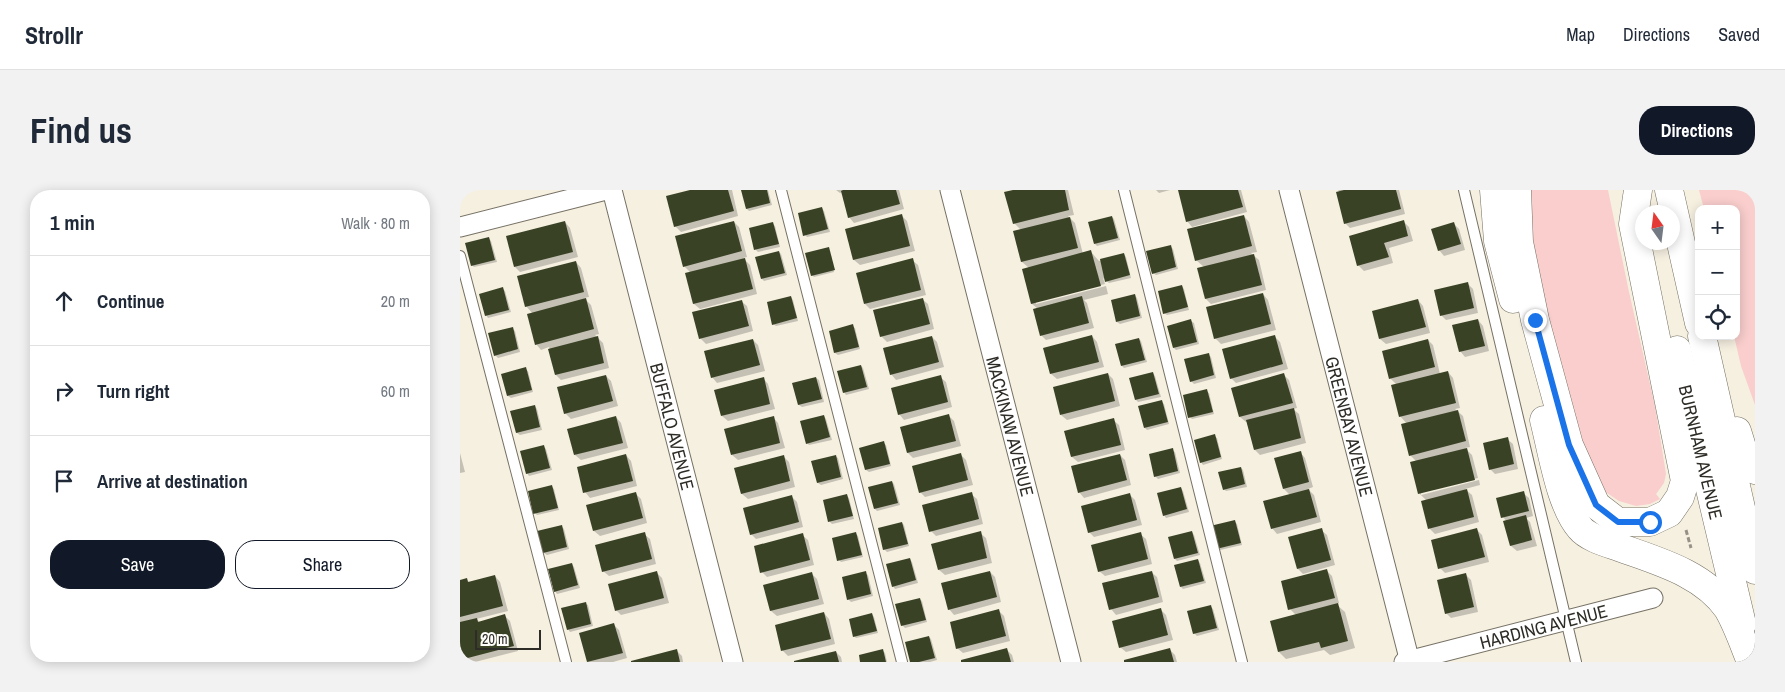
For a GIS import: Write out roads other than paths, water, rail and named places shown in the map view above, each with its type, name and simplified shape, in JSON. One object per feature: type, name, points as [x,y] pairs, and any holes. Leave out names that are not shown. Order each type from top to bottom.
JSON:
[{"type":"main road","points":[[1494,190],[1498,241],[1566,505],[1580,529],[1596,538],[1688,574],[1710,590],[1728,609],[1751,662]]},
{"type":"main road","points":[[1516,190],[1519,242],[1535,320],[1569,445],[1596,505],[1618,522],[1631,523],[1650,522],[1669,513],[1680,497],[1685,481],[1633,224],[1638,190]]},
{"type":"main road","points":[[1638,190],[1642,205]]},
{"type":"main road","points":[[1669,190],[1695,279]]},
{"type":"main road","points":[[1669,190],[1695,305]]},
{"type":"main road","name":"BURNHAM AVENUE","points":[[1653,250],[1751,662]]},
{"type":"main road","name":"BURNHAM AVENUE","points":[[1703,340],[1755,570]]},
{"type":"main road","points":[[1712,340],[1745,457],[1755,470]]},
{"type":"street","points":[[460,227],[606,190]]},
{"type":"street","name":"BUFFALO AVENUE","points":[[612,190],[733,662]]},
{"type":"street","name":"MACKINAW AVENUE","points":[[950,190],[1071,662]]},
{"type":"street","name":"GREENBAY AVENUE","points":[[1289,190],[1408,662]]},
{"type":"street","name":"HARDING AVENUE","points":[[1408,662],[1653,598]]},
{"type":"lane","points":[[781,190],[902,662]]},
{"type":"lane","points":[[1124,190],[1242,662]]},
{"type":"lane","points":[[1464,190],[1576,662]]},
{"type":"lane","points":[[460,256],[566,662]]}]
